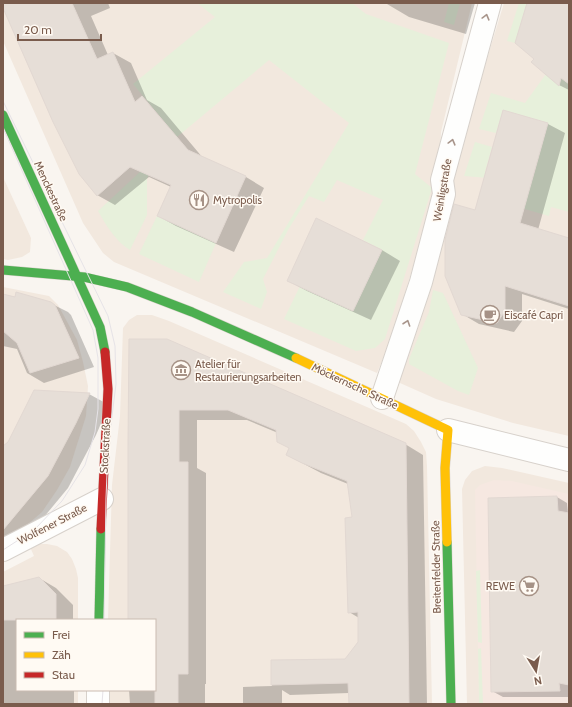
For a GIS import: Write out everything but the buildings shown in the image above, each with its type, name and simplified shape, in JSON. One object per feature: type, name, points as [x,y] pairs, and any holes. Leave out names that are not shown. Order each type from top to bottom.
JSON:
[{"type":"main road","name":"Menckestraße","points":[[3,115],[78,277]]},
{"type":"main road","name":"Möckernsche Straße","points":[[3,270],[78,277],[110,282],[151,296],[252,338],[448,430]]},
{"type":"main road","name":"Stockstraße","points":[[78,277],[100,327],[104,343],[108,389],[102,499],[99,619]]},
{"type":"main road","name":"Breitenfelder Straße","points":[[448,430],[445,468],[452,704]]},
{"type":"street","name":"Weinligstraße","points":[[382,398],[421,282],[444,194],[442,180],[490,3]]},
{"type":"street","name":"Möckernsche Straße","points":[[448,430],[569,460]]},
{"type":"street","name":"Wolfener Straße","points":[[3,550],[102,499]]},
{"type":"street","points":[[98,691],[98,704]]},
{"type":"shaded area","points":[[3,3],[472,3],[441,132],[439,182],[390,342],[377,373],[114,262],[103,253],[83,223],[3,41]]},
{"type":"shaded area","points":[[504,3],[569,3],[569,436],[513,423],[436,399],[391,379]]},
{"type":"shaded area","points":[[3,177],[31,238],[30,252],[22,257],[8,260],[3,259]]},
{"type":"shaded area","points":[[3,287],[49,296],[58,305],[77,340],[88,386],[86,416],[70,467],[42,512],[21,530],[3,540]]},
{"type":"shaded area","points":[[137,315],[152,315],[169,321],[406,424],[414,431],[426,452],[427,466],[432,704],[108,704],[108,691],[156,691],[156,619],[108,619],[112,485],[120,416],[123,328],[129,320]]},
{"type":"shaded area","name":"REWE","points":[[485,466],[502,468],[569,483],[569,704],[467,704],[462,489],[465,480],[472,471]]},
{"type":"shaded area","name":"REWE","points":[[494,480],[512,481],[569,494],[569,704],[479,704],[475,490],[480,485]]},
{"type":"shaded area","points":[[37,544],[57,546],[67,552],[72,559],[78,578],[78,619],[16,619],[16,691],[78,691],[78,704],[3,704],[3,572],[34,556],[30,547]]},
{"type":"green space","points":[[197,3],[352,3],[366,14],[449,43],[415,174],[432,188],[385,339],[375,348],[356,351],[284,319],[300,286],[353,311],[382,250],[363,240],[383,200],[337,180],[324,202],[309,196],[288,230],[263,279],[267,292],[261,309],[223,292],[244,262],[267,258],[349,123],[269,60],[177,137],[133,84],[215,17]]},
{"type":"green space","points":[[449,3],[460,3],[454,25],[444,22]]},
{"type":"green space","points":[[519,3],[527,3],[515,43],[507,41]]},
{"type":"green space","points":[[554,73],[569,84],[569,212],[551,207],[549,216],[521,208],[501,179],[464,176],[475,142],[492,147],[485,172],[531,185],[548,123],[503,110],[496,133],[479,129],[491,93],[525,103],[546,74]]},
{"type":"green space","points":[[158,155],[147,179],[147,215],[130,250],[116,238],[98,211]]},
{"type":"green space","points":[[157,216],[216,243],[199,282],[139,254]]},
{"type":"green space","points":[[433,290],[443,293],[478,368],[469,395],[458,391],[409,364],[409,359],[429,312]]},
{"type":"green space","points":[[480,570],[482,643],[478,642],[476,571]]},
{"type":"green space","points":[[481,648],[483,704],[479,704],[478,649]]},
{"type":"tram line","points":[[3,101],[108,316],[115,346],[116,384],[108,448],[104,619]]},
{"type":"tram line","points":[[3,128],[93,330],[98,358],[98,409],[95,432],[85,465],[62,501],[34,530],[3,550]]},
{"type":"tram line","points":[[102,704],[103,691]]},
{"type":"traffic: fast","points":[[3,115],[100,327],[105,352]]},
{"type":"traffic: fast","points":[[3,270],[84,277],[127,287],[192,312],[296,358]]},
{"type":"traffic: fast","points":[[99,619],[101,529]]},
{"type":"traffic: fast","points":[[447,542],[451,704]]},
{"type":"traffic: slow","points":[[296,358],[448,430],[445,468],[447,542]]},
{"type":"traffic: jam","points":[[101,529],[108,389],[105,352]]},
{"type":"place","name":"Mytropolis","points":[[199,200]]},
{"type":"place","name":"Eiscafé Capri","points":[[490,315]]},
{"type":"place","name":"Atelier für Restaurierungsarbeiten","points":[[181,370]]},
{"type":"place","name":"REWE","points":[[529,586]]}]
